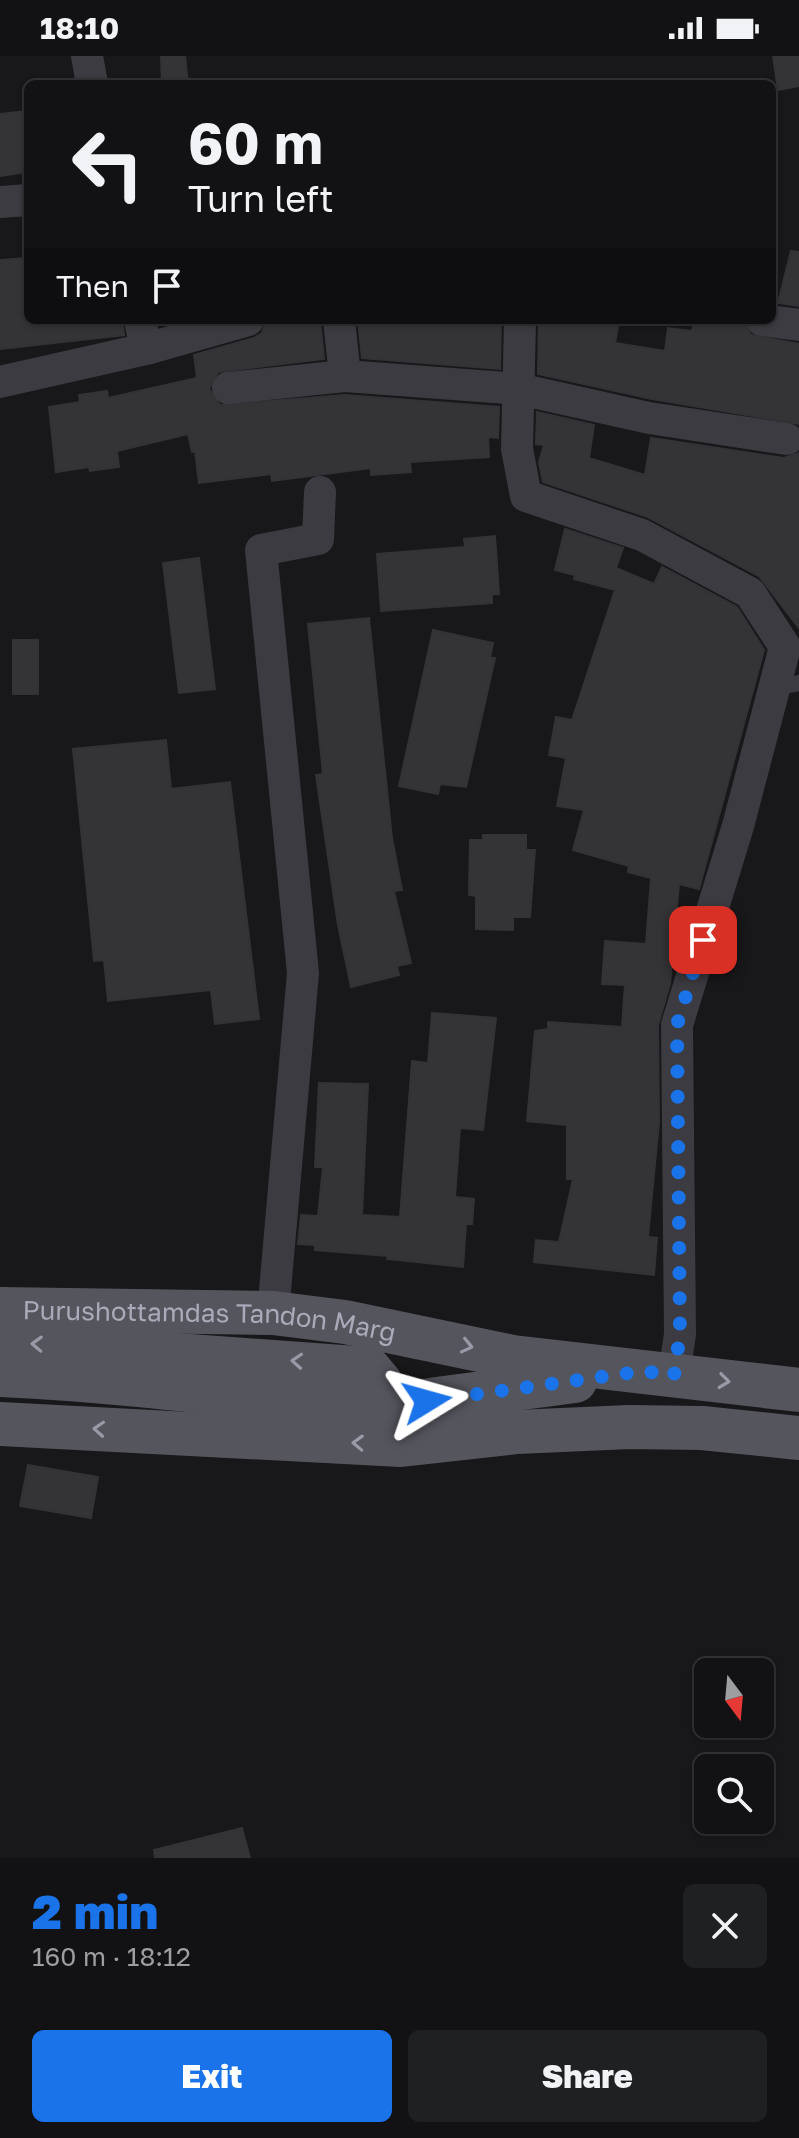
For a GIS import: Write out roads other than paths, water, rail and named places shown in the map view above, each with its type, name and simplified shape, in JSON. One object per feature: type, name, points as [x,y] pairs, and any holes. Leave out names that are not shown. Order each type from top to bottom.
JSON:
[{"type":"main road","name":"Purushottamdas Tandon Marg","points":[[0,1309],[273,1313],[345,1322],[513,1357],[799,1390]]},
{"type":"main road","points":[[345,1322],[402,1351],[423,1383],[419,1407]]},
{"type":"main road","points":[[0,1342],[369,1369],[380,1382],[380,1396],[376,1404],[356,1410]]},
{"type":"main road","points":[[0,1375],[204,1389],[356,1410],[419,1407],[659,1374]]},
{"type":"main road","points":[[419,1407],[629,1427]]},
{"type":"main road","points":[[0,1424],[401,1445],[517,1432],[629,1427],[702,1428],[799,1438]]},
{"type":"street","points":[[87,56],[91,80]]},
{"type":"street","points":[[0,202],[24,200]]},
{"type":"street","points":[[776,322],[799,325]]},
{"type":"street","points":[[0,382],[143,335],[220,324]]},
{"type":"street","points":[[339,324],[345,376]]},
{"type":"street","points":[[520,324],[517,449],[526,496],[642,535],[750,593],[785,647],[787,686],[738,826],[677,1025],[680,1334],[659,1374]]},
{"type":"street","points":[[228,388],[345,376],[519,389],[649,418],[787,439]]},
{"type":"street","points":[[273,1313],[303,973],[261,550],[318,539],[320,492]]}]
